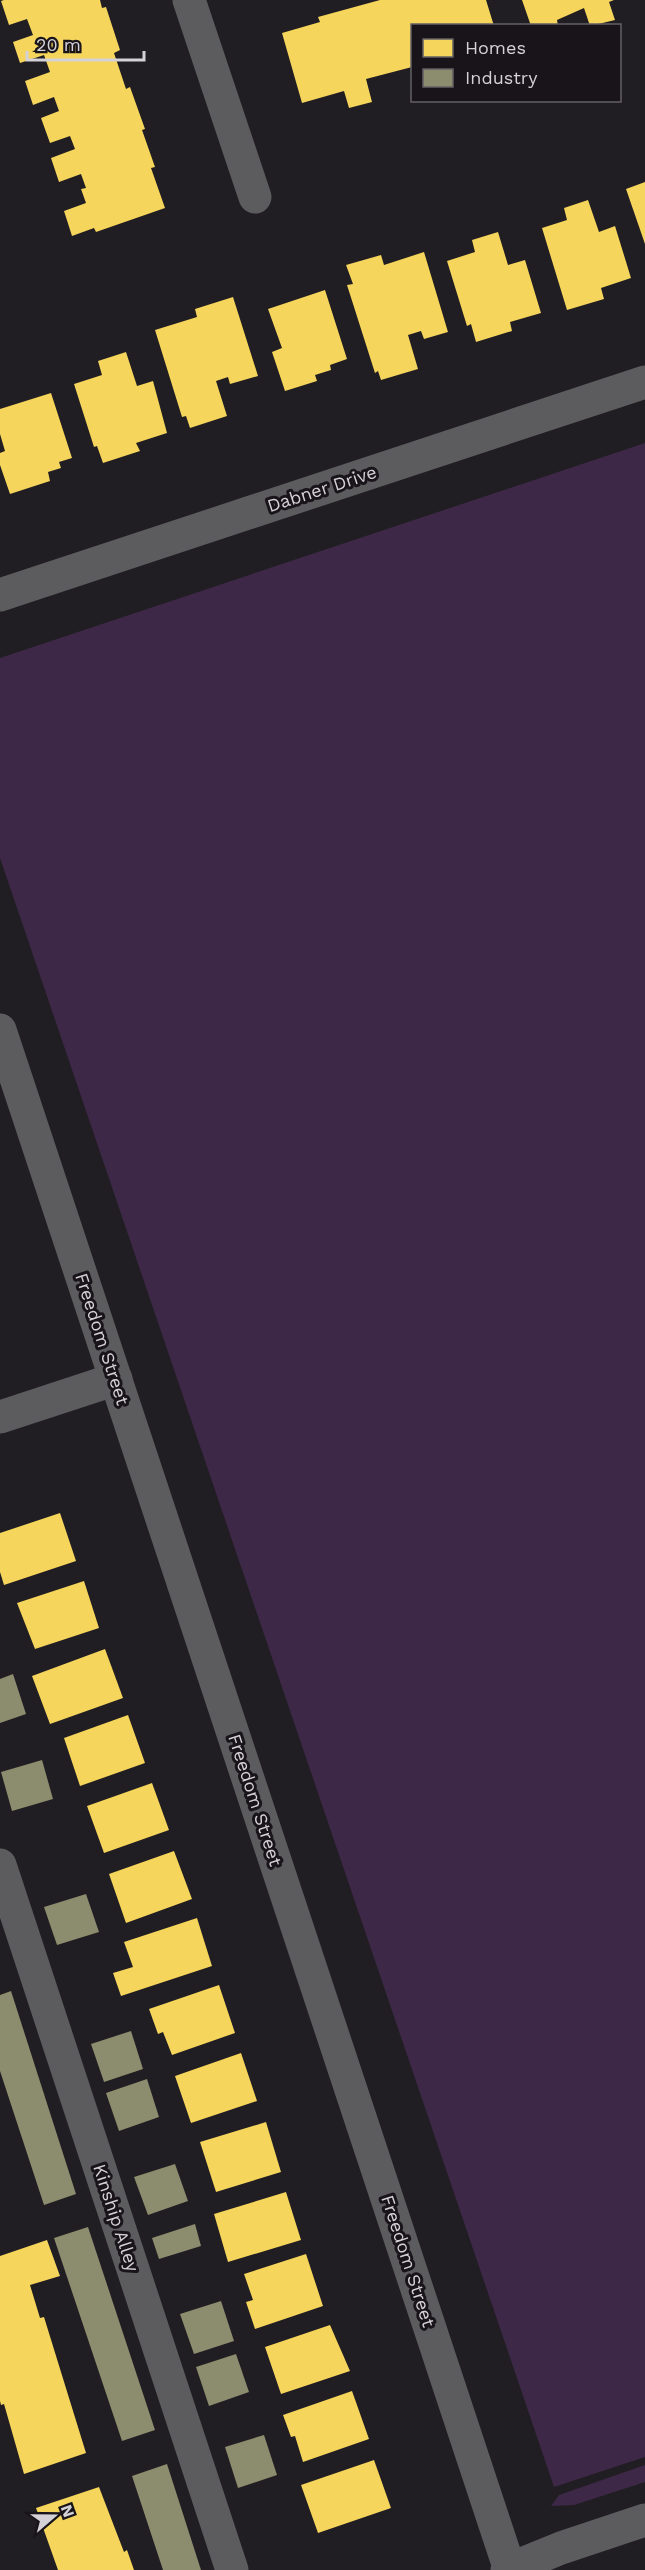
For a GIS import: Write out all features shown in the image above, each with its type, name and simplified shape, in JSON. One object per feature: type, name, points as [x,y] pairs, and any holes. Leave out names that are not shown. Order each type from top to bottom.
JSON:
[{"type":"street","points":[[189,0],[255,197]]},
{"type":"street","name":"Dabner Drive","points":[[0,595],[645,382]]},
{"type":"street","name":"Freedom Street","points":[[0,1030],[508,2570]]},
{"type":"street","points":[[0,1417],[116,1379]]},
{"type":"street","name":"Kinship Alley","points":[[0,1865],[232,2570]]},
{"type":"street","points":[[508,2570],[561,2548],[645,2520]]},
{"type":"shaded area","points":[[645,443],[645,2457],[554,2487],[0,858],[0,658]]},
{"type":"shaded area","points":[[645,2465],[645,2482],[574,2505],[551,2506],[559,2495]]},
{"type":"building: Homes","points":[[100,0],[102,8],[106,7],[120,50],[114,53],[126,89],[130,87],[145,129],[142,130],[155,167],[151,168],[165,208],[96,232],[94,228],[72,236],[64,211],[86,203],[81,189],[86,188],[81,174],[59,182],[51,158],[75,149],[70,136],[50,143],[41,118],[59,111],[54,97],[33,105],[25,81],[50,72],[44,55],[20,63],[13,42],[33,35],[27,19],[9,25],[1,1]]},
{"type":"building: Homes","points":[[380,0],[486,0],[493,24],[411,24],[411,67],[366,79],[372,102],[349,108],[344,91],[302,103],[282,33],[320,22],[318,17]]},
{"type":"building: Homes","points":[[522,0],[614,0],[609,2],[615,20],[589,24],[584,8],[557,20],[558,24],[530,24]]},
{"type":"building: Homes","points":[[645,182],[645,244],[626,189]]},
{"type":"building: Homes","points":[[588,200],[599,232],[615,226],[631,278],[601,288],[604,299],[567,310],[542,228],[567,220],[564,208]]},
{"type":"building: Homes","points":[[498,232],[508,265],[525,260],[541,313],[510,322],[512,331],[476,342],[471,324],[467,326],[447,261],[475,252],[472,240]]},
{"type":"building: Homes","points":[[424,252],[448,332],[424,339],[421,331],[408,335],[418,369],[381,380],[378,371],[375,373],[347,285],[353,284],[346,265],[381,255],[384,265]]},
{"type":"building: Homes","points":[[325,290],[347,359],[330,365],[331,370],[315,375],[317,381],[285,391],[272,352],[282,348],[268,309]]},
{"type":"building: Homes","points":[[233,297],[258,376],[230,384],[228,377],[216,381],[227,416],[190,428],[186,416],[182,417],[155,330],[197,317],[195,309]]},
{"type":"building: Homes","points":[[126,352],[137,386],[153,381],[167,433],[136,443],[140,451],[103,463],[97,446],[94,447],[74,384],[102,375],[98,361]]},
{"type":"building: Homes","points":[[51,393],[72,458],[59,462],[61,468],[48,472],[50,481],[10,494],[0,465],[0,453],[5,451],[0,434],[0,409]]},
{"type":"building: Homes","points":[[60,1513],[76,1561],[4,1585],[0,1572],[0,1533]]},
{"type":"building: Homes","points":[[84,1581],[99,1628],[35,1649],[17,1603]]},
{"type":"building: Homes","points":[[105,1649],[123,1698],[50,1724],[32,1676]]},
{"type":"building: Homes","points":[[128,1715],[145,1763],[80,1786],[64,1738]]},
{"type":"building: Homes","points":[[152,1783],[169,1830],[104,1853],[87,1806]]},
{"type":"building: Homes","points":[[174,1851],[192,1899],[126,1923],[109,1874]]},
{"type":"building: Homes","points":[[197,1918],[212,1966],[121,1996],[113,1973],[133,1967],[124,1942]]},
{"type":"building: Homes","points":[[219,1985],[235,2033],[172,2055],[163,2032],[158,2034],[149,2009]]},
{"type":"building: Homes","points":[[241,2053],[257,2101],[191,2123],[175,2076]]},
{"type":"building: Homes","points":[[266,2122],[281,2172],[216,2192],[200,2142]]},
{"type":"building: Homes","points":[[286,2192],[301,2240],[228,2262],[214,2214]]},
{"type":"building: Homes","points":[[47,2240],[60,2276],[30,2285],[40,2318],[44,2317],[86,2453],[24,2474],[4,2404],[1,2405],[0,2401],[0,2256]]},
{"type":"building: Homes","points":[[306,2254],[323,2306],[255,2329],[246,2302],[253,2300],[244,2274]]},
{"type":"building: Homes","points":[[330,2325],[350,2371],[281,2394],[265,2347]]},
{"type":"building: Homes","points":[[352,2391],[369,2439],[303,2462],[295,2436],[291,2437],[283,2415]]},
{"type":"building: Homes","points":[[374,2460],[391,2508],[318,2533],[301,2485]]},
{"type":"building: Homes","points":[[99,2487],[124,2552],[127,2550],[134,2570],[58,2570],[36,2508]]},
{"type":"building: Industry","points":[[13,1674],[26,1714],[0,1723],[0,1679]]},
{"type":"building: Industry","points":[[42,1760],[53,1799],[12,1811],[1,1772]]},
{"type":"building: Industry","points":[[86,1894],[99,1932],[57,1945],[44,1907]]},
{"type":"building: Industry","points":[[11,1991],[76,2194],[44,2205],[0,2071],[0,1995]]},
{"type":"building: Industry","points":[[131,2031],[143,2069],[104,2082],[91,2044]]},
{"type":"building: Industry","points":[[147,2079],[159,2117],[119,2131],[106,2093]]},
{"type":"building: Industry","points":[[175,2164],[188,2201],[148,2215],[134,2177]]},
{"type":"building: Industry","points":[[195,2224],[201,2246],[159,2259],[152,2238]]},
{"type":"building: Industry","points":[[88,2227],[155,2430],[122,2441],[54,2238]]},
{"type":"building: Industry","points":[[221,2301],[234,2341],[194,2354],[180,2314]]},
{"type":"building: Industry","points":[[236,2354],[249,2392],[209,2406],[196,2367]]},
{"type":"building: Industry","points":[[264,2435],[277,2475],[238,2488],[225,2447]]},
{"type":"building: Industry","points":[[167,2464],[201,2570],[163,2570],[132,2476]]}]
